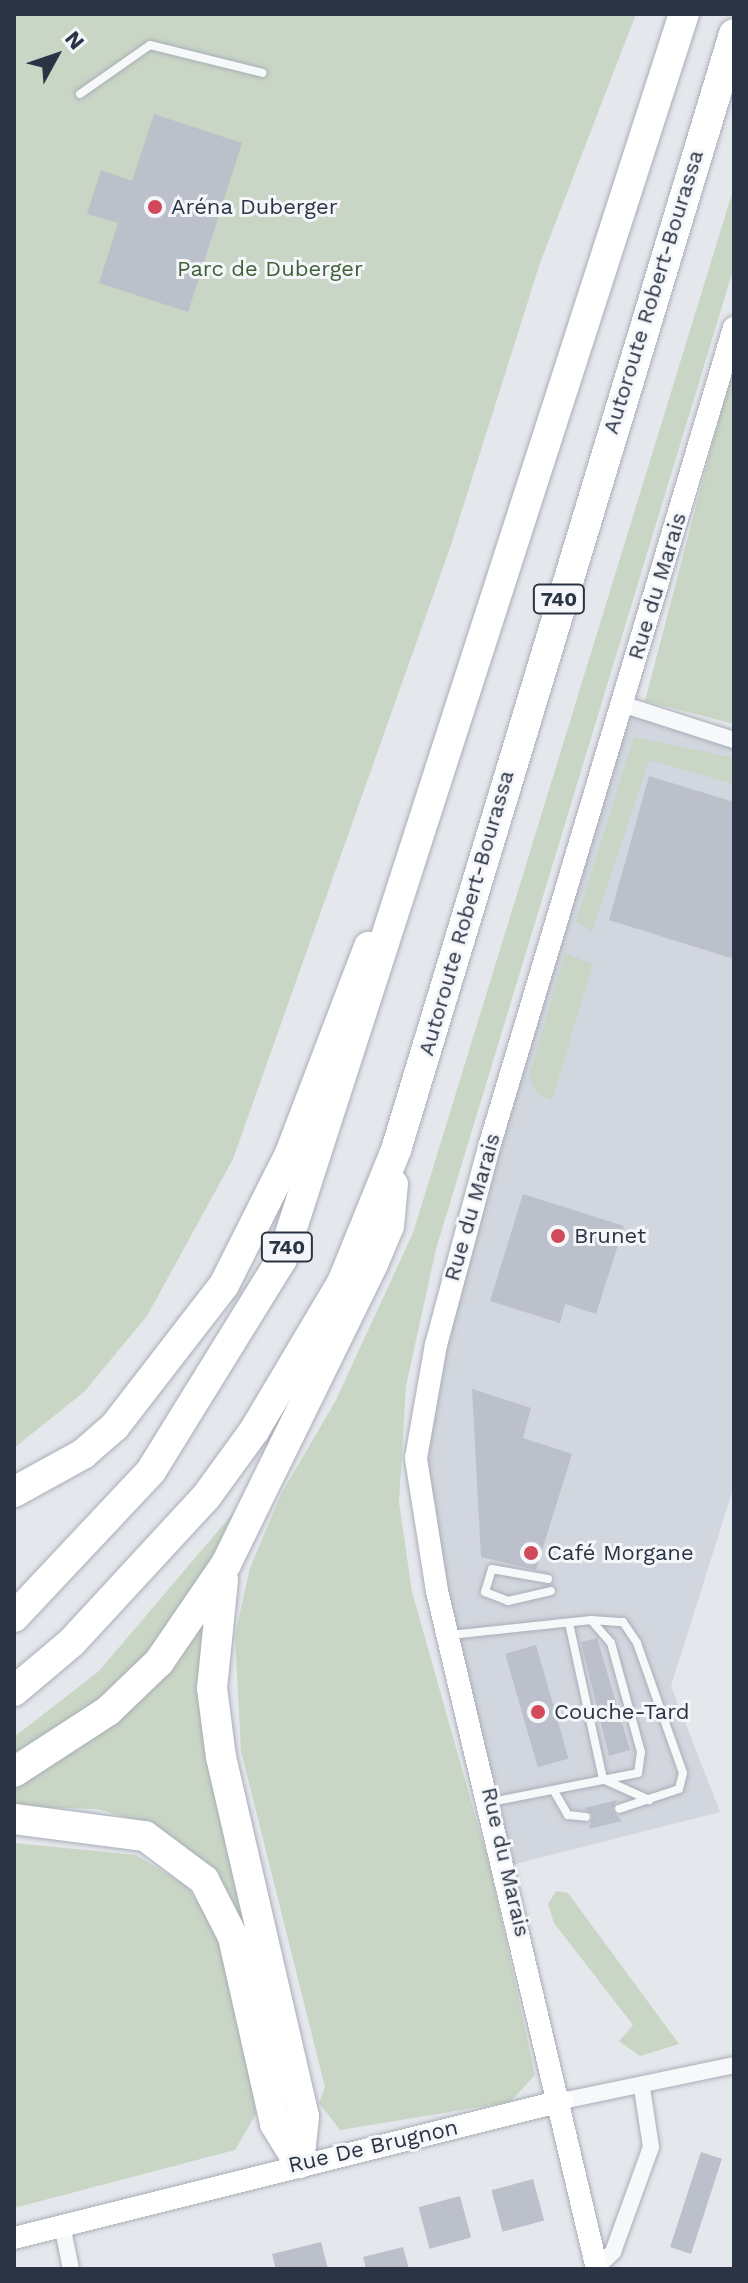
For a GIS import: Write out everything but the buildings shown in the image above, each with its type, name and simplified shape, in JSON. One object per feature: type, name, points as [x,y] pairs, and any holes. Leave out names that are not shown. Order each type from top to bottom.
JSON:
[{"type":"highway","name":"740","points":[[14,1617],[151,1471],[282,1259],[434,808],[684,14]]},
{"type":"highway","name":"Autoroute Robert-Bourassa","points":[[14,1691],[152,1560],[254,1431],[342,1283],[396,1150],[734,34]]},
{"type":"highway","points":[[14,1492],[83,1454],[115,1426],[224,1285],[289,1156],[366,954],[434,808]]},
{"type":"highway","points":[[14,1772],[108,1711],[159,1662],[226,1564],[389,1226],[396,1150]]},
{"type":"highway","points":[[226,1564],[212,1688],[221,1757],[304,2117],[299,2163]]},
{"type":"highway","points":[[14,1819],[145,1836],[204,1880],[233,1937],[275,2124],[299,2163]]},
{"type":"street","name":"Rue du Marais","points":[[596,2269],[562,2101],[492,1802],[448,1636],[416,1458],[423,1411],[489,1147],[734,328]]},
{"type":"street","points":[[622,704],[734,740]]},
{"type":"street","name":"Rue De Brugnon","points":[[14,2238],[299,2163],[562,2101],[642,2088],[734,2065]]},
{"type":"street","points":[[596,2269],[613,2252],[651,2147],[642,2088]]},
{"type":"street","points":[[62,2225],[71,2269]]},
{"type":"lane","points":[[80,94],[150,45],[263,73]]},
{"type":"lane","points":[[548,1579],[492,1569],[485,1592],[508,1601],[551,1591]]},
{"type":"lane","points":[[448,1636],[591,1620],[623,1622],[637,1643],[683,1773],[679,1789],[653,1801],[619,1809]]},
{"type":"lane","points":[[492,1802],[638,1773],[641,1752],[611,1643],[591,1620]]},
{"type":"lane","points":[[569,1623],[603,1779]]},
{"type":"lane","points":[[603,1779],[653,1801]]},
{"type":"lane","points":[[554,1791],[568,1815],[586,1817]]},
{"type":"shaded area","points":[[622,704],[734,740],[734,1486],[671,1686],[720,1812],[507,1866],[437,1591],[423,1411]]},
{"type":"green space","name":"Parc de Duberger","points":[[14,14],[636,14],[540,263],[451,545],[233,1159],[147,1316],[84,1392],[14,1448]]},
{"type":"green space","points":[[734,187],[734,267],[436,1249],[406,1386],[399,1502],[412,1592],[490,1868],[535,2075],[510,2102],[340,2130],[319,2103],[325,2087],[241,1751],[235,1635],[250,1568],[281,1494],[335,1402],[413,1233]]},
{"type":"green space","points":[[734,361],[734,724],[645,701]]},
{"type":"green space","points":[[634,737],[734,758],[734,784],[649,760],[592,931],[576,921]]},
{"type":"green space","points":[[565,953],[593,964],[552,1100],[537,1094],[529,1076]]},
{"type":"green space","points":[[240,1505],[164,1654],[14,1767],[14,1737],[99,1671]]},
{"type":"green space","points":[[194,1627],[202,1630],[199,1694],[295,2110],[239,1923],[148,1823],[97,1809],[14,1807],[14,1778]]},
{"type":"green space","points":[[14,1843],[136,1855],[185,1885],[210,1918],[233,1980],[256,2114],[235,2150],[14,2208]]},
{"type":"green space","points":[[556,1891],[568,1893],[679,2044],[640,2056],[619,2041],[633,2025],[554,1923],[548,1904]]},
{"type":"place","name":"Aréna Duberger","points":[[155,207]]},
{"type":"place","name":"Brunet","points":[[558,1236]]},
{"type":"place","name":"Café Morgane","points":[[531,1553]]},
{"type":"place","name":"Couche-Tard","points":[[538,1712]]}]
